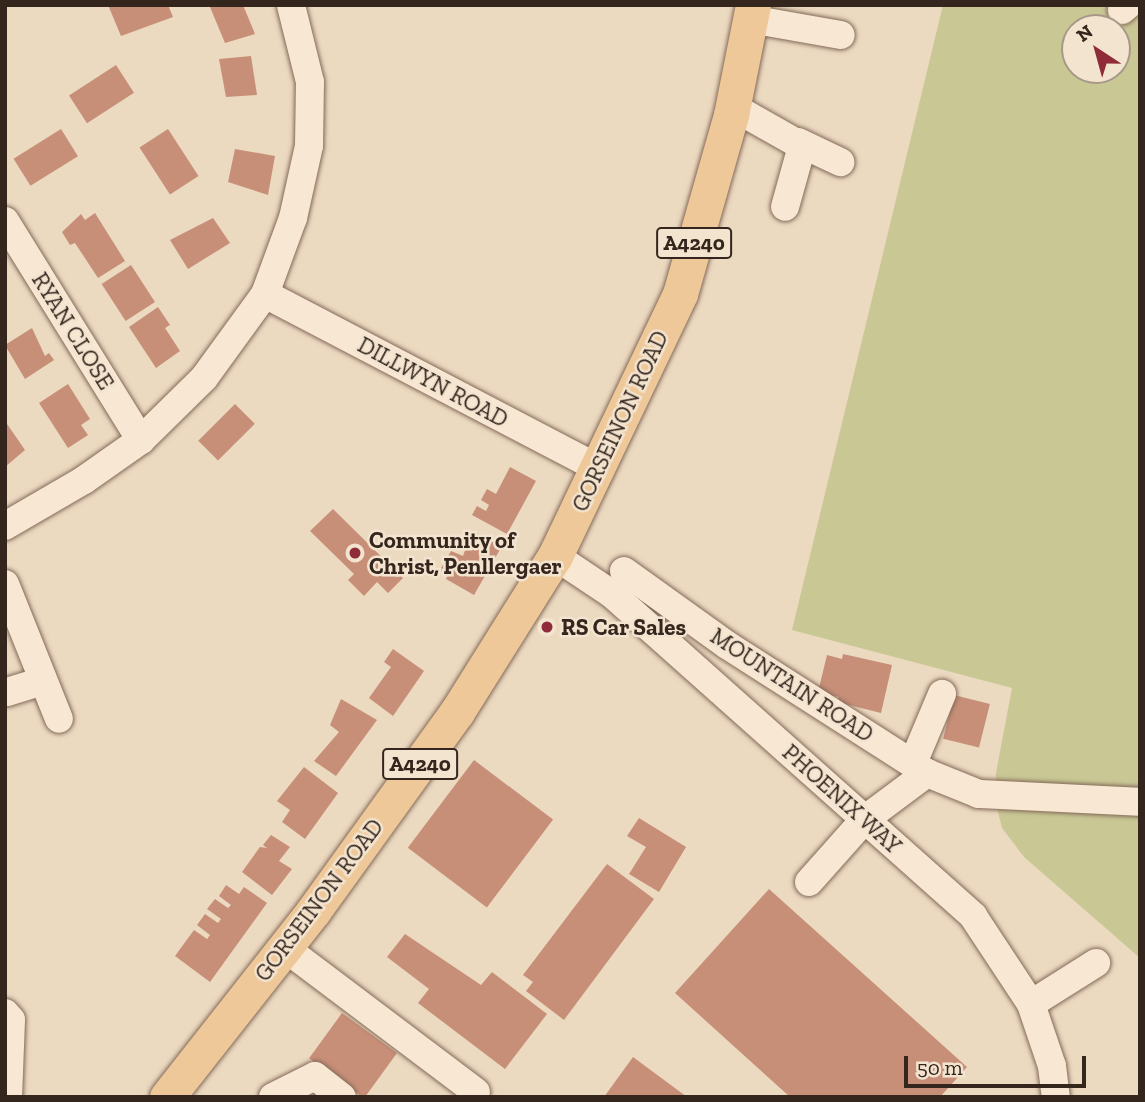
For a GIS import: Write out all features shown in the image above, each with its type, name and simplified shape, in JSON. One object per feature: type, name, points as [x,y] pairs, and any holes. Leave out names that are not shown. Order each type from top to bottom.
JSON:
[{"type":"main road","name":"GORSEINON ROAD","points":[[177,1093],[457,712],[555,556],[600,469],[680,294],[733,107],[751,12]]},
{"type":"street","points":[[5,526],[84,481],[141,440],[204,377],[265,294],[293,218],[309,146],[310,82],[291,5]]},
{"type":"street","points":[[751,12],[841,36]]},
{"type":"street","points":[[733,107],[840,162]]},
{"type":"street","points":[[785,207],[803,152],[798,142]]},
{"type":"street","name":"RYAN CLOSE","points":[[5,221],[141,440]]},
{"type":"street","name":"DILLWYN ROAD","points":[[265,294],[600,469]]},
{"type":"street","name":"PHOENIX WAY","points":[[555,556],[612,594],[973,916],[1031,1004],[1052,1066],[1056,1097]]},
{"type":"street","name":"MOUNTAIN ROAD","points":[[624,571],[727,645],[920,768],[979,794],[1140,802]]},
{"type":"street","points":[[5,584],[59,719]]},
{"type":"street","points":[[7,692],[42,681]]},
{"type":"street","points":[[808,882],[864,820],[920,768],[942,694]]},
{"type":"street","points":[[285,948],[476,1092]]},
{"type":"street","points":[[1031,1004],[1096,963]]},
{"type":"street","points":[[5,1013],[10,1020],[7,1096]]},
{"type":"street","points":[[273,1097],[315,1076],[342,1097]]},
{"type":"shaded area","points":[[943,5],[1140,5],[1140,958],[1024,857],[1002,828],[995,800],[996,773],[1012,688],[792,630]]},
{"type":"building","points":[[108,5],[168,5],[173,17],[121,36]]},
{"type":"building","points":[[243,5],[255,34],[225,43],[210,7]]},
{"type":"building","points":[[251,56],[257,95],[226,97],[219,59]]},
{"type":"building","points":[[116,65],[134,93],[87,123],[69,95]]},
{"type":"building","points":[[61,129],[78,156],[30,186],[14,159]]},
{"type":"building","points":[[168,129],[198,176],[170,194],[139,148]]},
{"type":"building","points":[[235,149],[275,156],[268,195],[228,182]]},
{"type":"building","points":[[95,213],[125,261],[98,278],[75,243],[70,245],[62,232],[81,214],[85,220]]},
{"type":"building","points":[[213,218],[230,243],[188,269],[170,240]]},
{"type":"building","points":[[131,265],[155,302],[126,321],[102,284]]},
{"type":"building","points":[[158,307],[170,325],[165,328],[180,351],[156,368],[129,327]]},
{"type":"building","points":[[32,328],[45,356],[49,353],[54,360],[25,379],[5,345]]},
{"type":"building","points":[[68,384],[90,419],[81,425],[88,435],[68,448],[39,403]]},
{"type":"building","points":[[235,404],[255,424],[218,461],[198,441]]},
{"type":"building","points":[[5,421],[25,450],[5,467]]},
{"type":"building","points":[[510,467],[536,481],[507,534],[472,515],[477,506],[486,511],[489,505],[481,500],[487,489],[496,494]]},
{"type":"building","name":"Community of Christ, Penllergaer","points":[[333,509],[403,578],[388,593],[377,582],[364,596],[348,580],[354,574],[310,531]]},
{"type":"building","points":[[472,531],[502,546],[474,595],[446,579],[448,575],[440,570],[451,551],[463,556]]},
{"type":"building","points":[[393,649],[424,671],[393,716],[369,698],[391,667],[384,662]]},
{"type":"building","points":[[843,654],[892,665],[881,713],[837,702],[839,697],[818,692],[827,655],[842,659]]},
{"type":"building","points":[[954,695],[990,704],[979,748],[943,739]]},
{"type":"building","points":[[341,699],[377,720],[336,776],[314,761],[339,732],[330,725]]},
{"type":"building","points":[[474,760],[553,820],[487,907],[408,848]]},
{"type":"building","points":[[304,767],[338,793],[305,839],[282,822],[290,810],[277,801]]},
{"type":"building","points":[[639,818],[686,847],[659,892],[629,874],[646,847],[627,836]]},
{"type":"building","points":[[271,835],[290,847],[279,861],[292,869],[272,895],[242,872],[260,847],[267,848],[263,845]]},
{"type":"building","points":[[607,864],[654,899],[564,1020],[526,991],[533,982],[523,975]]},
{"type":"building","points":[[226,885],[239,894],[244,887],[267,903],[210,982],[175,956],[194,930],[207,939],[210,935],[197,925],[205,914],[218,923],[221,919],[207,909],[215,899],[228,908],[231,905],[219,896]]},
{"type":"building","points":[[769,889],[967,1067],[940,1097],[790,1097],[675,993]]},
{"type":"building","points":[[405,934],[481,985],[492,972],[547,1014],[505,1069],[418,1003],[429,989],[387,957]]},
{"type":"building","points":[[342,1013],[397,1053],[365,1097],[309,1058]]},
{"type":"building","points":[[633,1057],[687,1097],[604,1097]]},
{"type":"place","name":"Community of Christ, Penllergaer","points":[[355,553]]},
{"type":"place","name":"RS Car Sales","points":[[547,627]]}]
